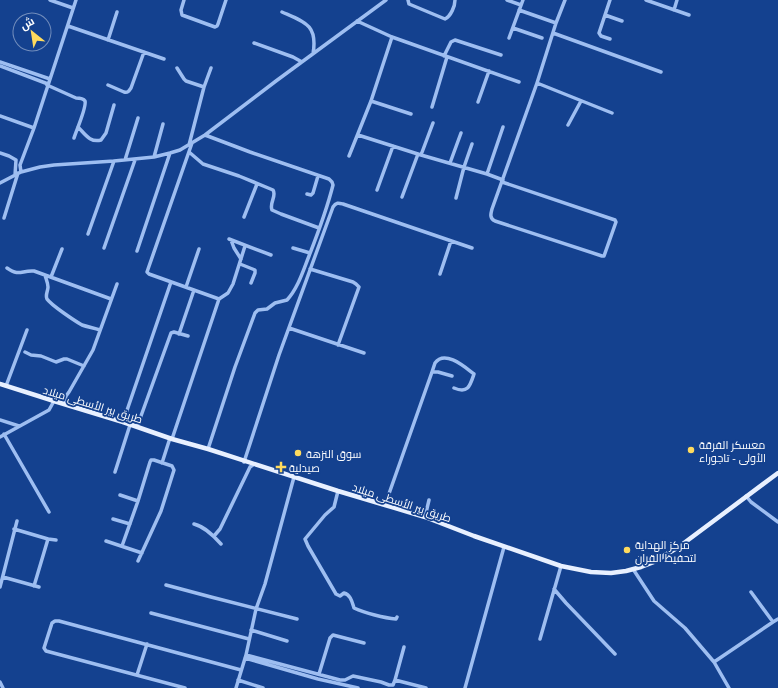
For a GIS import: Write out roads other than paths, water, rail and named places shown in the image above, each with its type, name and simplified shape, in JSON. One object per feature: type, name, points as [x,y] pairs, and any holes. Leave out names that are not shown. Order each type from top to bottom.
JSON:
[{"type":"main road","name":"طريق بير الأسطى ميلاد","points":[[0,384],[123,422],[244,462],[385,504],[561,566],[591,572],[610,573],[626,571],[647,565],[668,554],[778,473]]},
{"type":"street","points":[[50,0],[73,8]]},
{"type":"street","points":[[4,218],[20,165],[34,128],[76,0]]},
{"type":"street","points":[[184,0],[181,10],[182,15],[215,26],[218,24],[226,0]]},
{"type":"street","points":[[0,182],[18,173],[40,167],[135,160],[154,158],[170,154],[191,144],[205,135],[386,0]]},
{"type":"street","points":[[408,0],[409,4],[445,20],[448,18],[455,5],[455,0]]},
{"type":"street","points":[[507,0],[521,5]]},
{"type":"street","points":[[509,38],[523,0]]},
{"type":"street","points":[[358,134],[420,155],[487,174],[502,181],[615,220],[616,222],[604,256],[493,220],[491,216],[502,181],[537,83],[556,23],[565,0]]},
{"type":"street","points":[[610,0],[599,33],[601,36],[610,39]]},
{"type":"street","points":[[646,0],[689,15]]},
{"type":"street","points":[[674,10],[677,0]]},
{"type":"street","points":[[519,10],[556,23]]},
{"type":"street","points":[[108,40],[117,12]]},
{"type":"street","points":[[282,12],[308,26],[314,36],[313,54]]},
{"type":"street","points":[[604,15],[622,21]]},
{"type":"street","points":[[357,21],[392,37],[489,70],[519,82]]},
{"type":"street","points":[[68,26],[164,59]]},
{"type":"street","points":[[513,28],[542,38]]},
{"type":"street","points":[[553,33],[661,72]]},
{"type":"street","points":[[349,156],[371,101],[392,37]]},
{"type":"street","points":[[432,108],[451,42],[455,40],[501,55]]},
{"type":"street","points":[[254,43],[293,57],[302,62]]},
{"type":"street","points":[[108,85],[127,93],[131,88],[144,52]]},
{"type":"street","points":[[0,62],[50,79]]},
{"type":"street","points":[[0,66],[84,100],[84,110],[74,138]]},
{"type":"street","points":[[177,68],[186,81],[204,87]]},
{"type":"street","points":[[212,68],[204,87],[189,152],[147,272],[219,299]]},
{"type":"street","points":[[478,102],[489,70]]},
{"type":"street","points":[[537,83],[612,113]]},
{"type":"street","points":[[371,101],[411,114]]},
{"type":"street","points":[[568,126],[581,101]]},
{"type":"street","points":[[78,127],[91,140],[101,140],[106,133],[114,105]]},
{"type":"street","points":[[0,116],[34,128]]},
{"type":"street","points":[[125,160],[138,118]]},
{"type":"street","points":[[402,197],[433,123]]},
{"type":"street","points":[[154,158],[163,124]]},
{"type":"street","points":[[487,174],[503,127]]},
{"type":"street","points":[[450,163],[461,133]]},
{"type":"street","points":[[205,135],[331,180],[333,185],[300,279],[289,298],[286,301],[275,303],[268,309],[258,310],[255,312],[235,367],[208,450]]},
{"type":"street","points":[[456,198],[472,144]]},
{"type":"street","points":[[377,190],[393,146]]},
{"type":"street","points":[[189,152],[203,164],[273,190],[275,194],[270,205],[272,210],[319,228]]},
{"type":"street","points":[[0,153],[16,160],[18,173]]},
{"type":"street","points":[[137,251],[170,154]]},
{"type":"street","points":[[104,248],[135,160]]},
{"type":"street","points":[[88,234],[114,161]]},
{"type":"street","points":[[307,194],[310,195],[313,193],[318,176]]},
{"type":"street","points":[[244,217],[257,184]]},
{"type":"street","points":[[244,462],[288,328],[335,204],[338,203],[472,248]]},
{"type":"street","points":[[241,259],[230,240],[271,255]]},
{"type":"street","points":[[440,274],[451,241]]},
{"type":"street","points":[[162,463],[219,299],[231,289],[245,246]]},
{"type":"street","points":[[293,248],[310,253]]},
{"type":"street","points":[[51,277],[62,249]]},
{"type":"street","points":[[186,287],[199,249]]},
{"type":"street","points":[[240,264],[255,270],[256,273],[251,283]]},
{"type":"street","points":[[7,268],[17,273],[30,270],[111,300]]},
{"type":"street","points":[[310,269],[353,282],[359,287],[338,345]]},
{"type":"street","points":[[45,275],[48,284],[47,299],[78,322],[100,330]]},
{"type":"street","points":[[123,422],[171,282]]},
{"type":"street","points":[[65,404],[66,396],[93,350],[117,284]]},
{"type":"street","points":[[180,334],[194,290]]},
{"type":"street","points":[[288,328],[364,353]]},
{"type":"street","points":[[6,386],[27,330]]},
{"type":"street","points":[[137,427],[170,335],[173,332],[188,336]]},
{"type":"street","points":[[25,352],[30,355],[41,356],[56,362],[67,359],[84,366]]},
{"type":"street","points":[[385,504],[432,372],[436,363],[441,359],[444,358],[462,364],[474,374],[469,387],[464,390],[454,388]]},
{"type":"street","points":[[432,372],[452,376]]},
{"type":"street","points":[[49,512],[2,436],[49,410],[54,401]]},
{"type":"street","points":[[0,420],[19,426]]},
{"type":"street","points":[[115,472],[130,425]]},
{"type":"street","points":[[122,546],[150,462],[152,460],[172,466],[174,470],[161,511],[138,561]]},
{"type":"street","points":[[214,536],[220,529],[250,467],[254,464]]},
{"type":"street","points":[[236,688],[256,609],[265,584],[294,477]]},
{"type":"street","points":[[338,491],[334,507],[325,515],[305,539],[308,546],[336,594],[340,596],[344,593],[347,594],[354,608],[364,613],[390,619],[396,619],[397,617]]},
{"type":"street","points":[[120,495],[138,501]]},
{"type":"street","points":[[746,496],[751,502],[778,522]]},
{"type":"street","points":[[425,517],[429,500]]},
{"type":"street","points":[[113,519],[130,524]]},
{"type":"street","points":[[0,588],[17,521]]},
{"type":"street","points":[[194,524],[206,530],[221,544]]},
{"type":"street","points":[[14,529],[56,540]]},
{"type":"street","points":[[34,586],[48,539]]},
{"type":"street","points":[[106,541],[142,553]]},
{"type":"street","points":[[465,688],[504,546]]},
{"type":"street","points":[[540,639],[561,566]]},
{"type":"street","points":[[633,569],[654,601],[685,628],[714,662],[729,688]]},
{"type":"street","points":[[3,577],[39,587]]},
{"type":"street","points":[[166,585],[298,619]]},
{"type":"street","points":[[554,589],[615,654]]},
{"type":"street","points":[[751,592],[773,622]]},
{"type":"street","points":[[151,613],[249,639]]},
{"type":"street","points":[[714,662],[778,619]]},
{"type":"street","points":[[186,688],[46,651],[44,648],[52,623],[59,621],[241,670]]},
{"type":"street","points":[[251,630],[287,641]]},
{"type":"street","points":[[319,674],[330,638],[333,635],[364,642]]},
{"type":"street","points":[[137,675],[147,644]]},
{"type":"street","points":[[245,656],[340,680],[345,680],[353,676],[381,682],[391,686],[395,680],[404,646]]},
{"type":"street","points":[[245,656],[318,679],[358,688]]},
{"type":"street","points":[[238,680],[263,688]]},
{"type":"street","points":[[395,680],[426,688]]},
{"type":"street","points":[[0,682],[3,688]]},
{"type":"place","name":"معسكر الفرقة الأولى - تاجوراء","points":[[691,450]]},
{"type":"place","name":"سوق النزهة","points":[[298,453]]},
{"type":"place","name":"صيدلية","points":[[281,467]]},
{"type":"place","name":"مركز الهداية لتحفيظ القران","points":[[627,550]]}]
